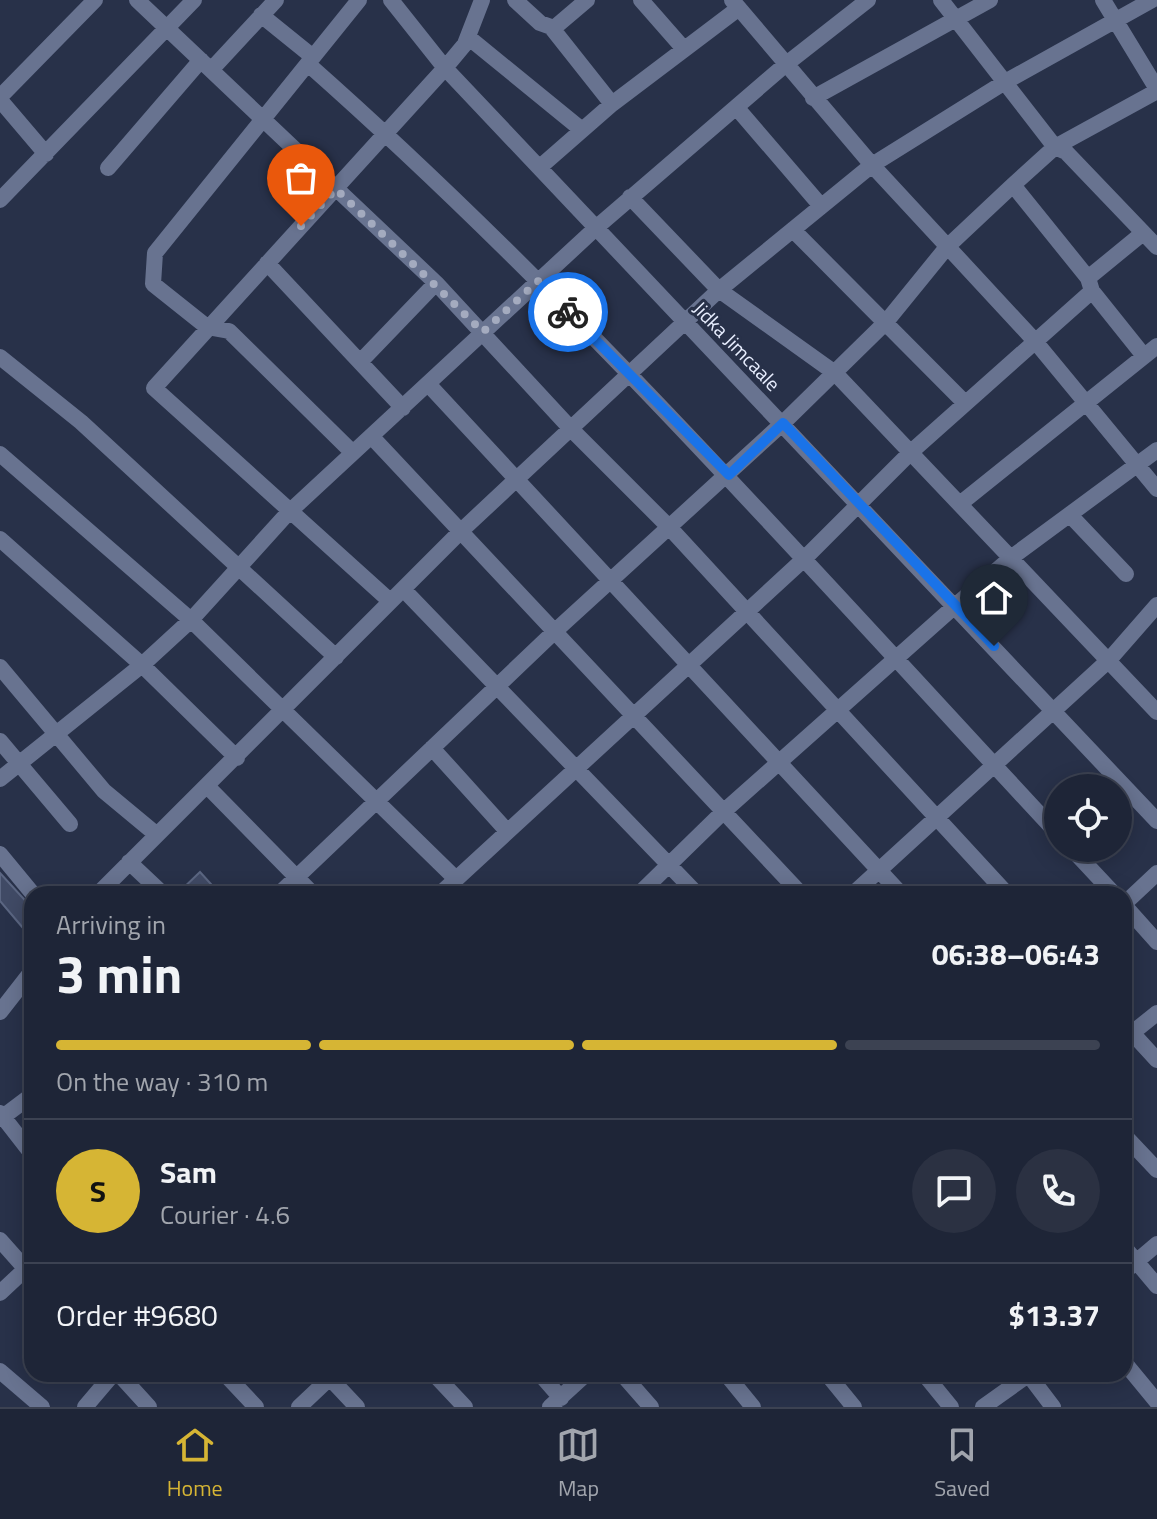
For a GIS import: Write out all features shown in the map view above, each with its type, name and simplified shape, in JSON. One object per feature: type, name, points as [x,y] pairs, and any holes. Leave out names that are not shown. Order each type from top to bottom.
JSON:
[{"type":"street","points":[[46,154],[0,98],[95,0]]},
{"type":"street","points":[[137,0],[436,283],[572,430],[669,527],[1000,886]]},
{"type":"street","points":[[0,200],[194,0]]},
{"type":"street","points":[[108,168],[206,65],[276,0]]},
{"type":"street","points":[[353,453],[229,331],[207,327],[153,284],[155,253],[359,0]]},
{"type":"street","name":"Jidka Jimcaale","points":[[391,0],[445,68],[598,226],[685,323],[956,605],[1157,821]]},
{"type":"street","points":[[390,601],[288,513],[154,388],[445,68],[468,37],[482,0]]},
{"type":"street","points":[[515,0],[540,23],[551,27],[612,104]]},
{"type":"street","points":[[551,27],[563,24],[587,0]]},
{"type":"street","points":[[641,0],[684,49]]},
{"type":"street","points":[[0,779],[142,665],[191,620],[288,513],[630,197],[785,65],[868,0]]},
{"type":"street","points":[[449,886],[748,612],[911,452],[1034,340],[1090,284],[1153,241],[1066,152],[1055,147],[941,0]]},
{"type":"street","points":[[813,98],[990,0]]},
{"type":"street","points":[[287,886],[553,633],[729,475],[835,373],[886,322],[947,247],[1013,185],[1055,147],[1157,90],[1103,0]]},
{"type":"street","points":[[106,886],[460,532],[719,290],[872,165],[1005,82],[1152,0]]},
{"type":"street","points":[[540,167],[612,104],[736,4],[872,165],[1034,340],[1157,489]]},
{"type":"street","points":[[261,15],[538,281],[729,475],[1044,819]]},
{"type":"street","points":[[468,37],[582,130]]},
{"type":"street","points":[[736,107],[821,206]]},
{"type":"street","points":[[961,503],[1153,351],[1090,284],[1013,185]]},
{"type":"street","points":[[630,197],[719,290],[835,373],[1157,712]]},
{"type":"street","points":[[794,231],[965,403]]},
{"type":"street","points":[[267,263],[403,408]]},
{"type":"street","points":[[361,361],[436,283]]},
{"type":"street","points":[[0,357],[81,422],[336,657]]},
{"type":"street","points":[[429,385],[783,762],[894,886]]},
{"type":"street","points":[[372,437],[793,886]]},
{"type":"street","points":[[647,886],[722,813],[1012,557],[1157,450]]},
{"type":"street","points":[[0,454],[191,620],[379,800],[456,879]]},
{"type":"street","points":[[1070,515],[1126,574]]},
{"type":"street","points":[[0,539],[142,665],[237,758]]},
{"type":"street","points":[[403,589],[689,886]]},
{"type":"street","points":[[861,886],[1109,660],[1157,605]]},
{"type":"street","points":[[0,667],[104,791],[157,835]]},
{"type":"street","points":[[0,741],[70,824]]},
{"type":"street","points":[[432,748],[507,831]]},
{"type":"street","points":[[208,787],[305,886]]},
{"type":"street","points":[[0,854],[26,886]]},
{"type":"street","points":[[129,862],[154,886]]},
{"type":"street","points":[[1084,862],[1107,886]]},
{"type":"street","points":[[1132,896],[1157,873]]},
{"type":"street","points":[[1132,913],[1157,942]]},
{"type":"street","points":[[0,1012],[24,981]]},
{"type":"street","points":[[1132,1026],[1157,1013]]},
{"type":"street","points":[[1132,1032],[1157,1060]]},
{"type":"street","points":[[24,1100],[1,1116],[24,1144]]},
{"type":"street","points":[[1132,1143],[1157,1170]]},
{"type":"street","points":[[0,1240],[24,1264]]},
{"type":"street","points":[[1132,1265],[1157,1244]]},
{"type":"street","points":[[1132,1268],[1157,1286]]},
{"type":"street","points":[[0,1293],[24,1275]]},
{"type":"street","points":[[0,1371],[42,1407]]},
{"type":"street","points":[[1132,1372],[1157,1402]]},
{"type":"street","points":[[85,1407],[106,1382]]},
{"type":"street","points":[[126,1382],[149,1407]]},
{"type":"street","points":[[233,1382],[256,1407]]},
{"type":"street","points":[[299,1407],[323,1382]]},
{"type":"street","points":[[336,1382],[357,1407]]},
{"type":"street","points":[[442,1382],[465,1407]]},
{"type":"street","points":[[543,1382],[553,1405],[577,1382]]},
{"type":"street","points":[[629,1382],[651,1407]]},
{"type":"street","points":[[731,1382],[745,1404]]},
{"type":"street","points":[[834,1382],[854,1407]]},
{"type":"street","points":[[931,1382],[951,1407]]},
{"type":"street","points":[[983,1407],[1017,1382]]},
{"type":"street","points":[[1034,1382],[1053,1407]]},
{"type":"building","points":[[200,872],[213,886],[185,886]]},
{"type":"building","points":[[0,873],[24,899],[24,927],[23,928],[0,901]]},
{"type":"way so far","points":[[301,226],[336,189],[483,332],[538,281],[568,312]]},
{"type":"route","points":[[568,312],[729,475],[783,423],[994,646]]}]
